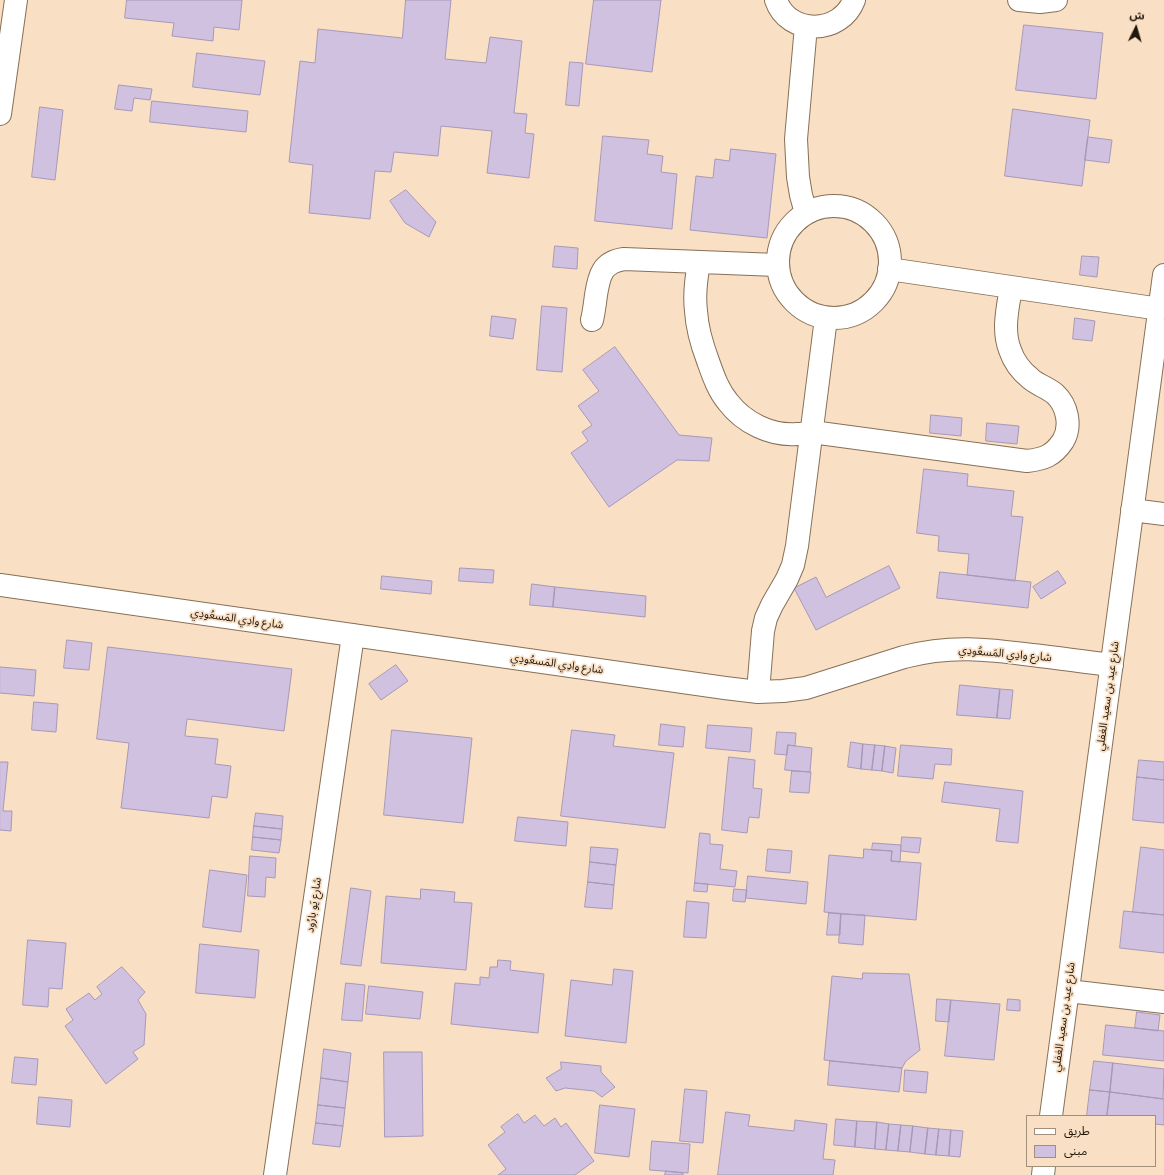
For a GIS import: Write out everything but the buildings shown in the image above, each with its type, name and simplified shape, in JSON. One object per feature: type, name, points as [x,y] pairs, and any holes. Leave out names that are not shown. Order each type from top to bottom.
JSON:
[{"type":"street","points":[[0,114],[16,0]]},
{"type":"street","points":[[776,0],[784,14],[795,22],[806,26],[820,27],[833,23],[844,16],[854,0]]},
{"type":"street","points":[[1019,0],[1040,2],[1056,0]]},
{"type":"street","points":[[806,26],[796,140],[798,177],[806,214]]},
{"type":"street","points":[[836,206],[851,209],[865,216],[876,226],[885,239],[889,254],[889,269],[886,282],[872,303],[851,316],[826,318],[811,314],[798,306],[787,294],[780,280],[777,265],[779,250],[784,235],[794,223],[806,214],[820,208],[836,206]]},
{"type":"street","points":[[592,320],[600,276],[609,264],[616,260],[624,259],[777,265]]},
{"type":"street","points":[[699,263],[695,286],[698,331],[710,370],[727,402],[739,415],[752,424],[766,430],[781,433],[796,434],[812,432],[1028,461],[1039,460],[1050,455],[1059,447],[1065,437],[1068,426],[1067,414],[1063,403],[1055,394],[1033,381],[1023,372],[1015,361],[1010,350],[1006,326],[1011,287]]},
{"type":"street","points":[[889,269],[1160,308]]},
{"type":"street","name":"شارع عيد بن سعيد الغفلي","points":[[1051,1115],[1164,275]]},
{"type":"street","points":[[758,692],[763,631],[766,618],[787,579],[793,565],[797,546],[826,318]]},
{"type":"street","points":[[1132,510],[1164,514]]},
{"type":"street","name":"شارع وادِي المَسعُودِي","points":[[0,585],[758,692],[806,688],[904,657],[942,650],[988,650],[1112,665]]},
{"type":"street","name":"شارع يَو بارُود","points":[[275,1175],[353,635]]},
{"type":"street","points":[[1068,991],[1164,1002]]}]
